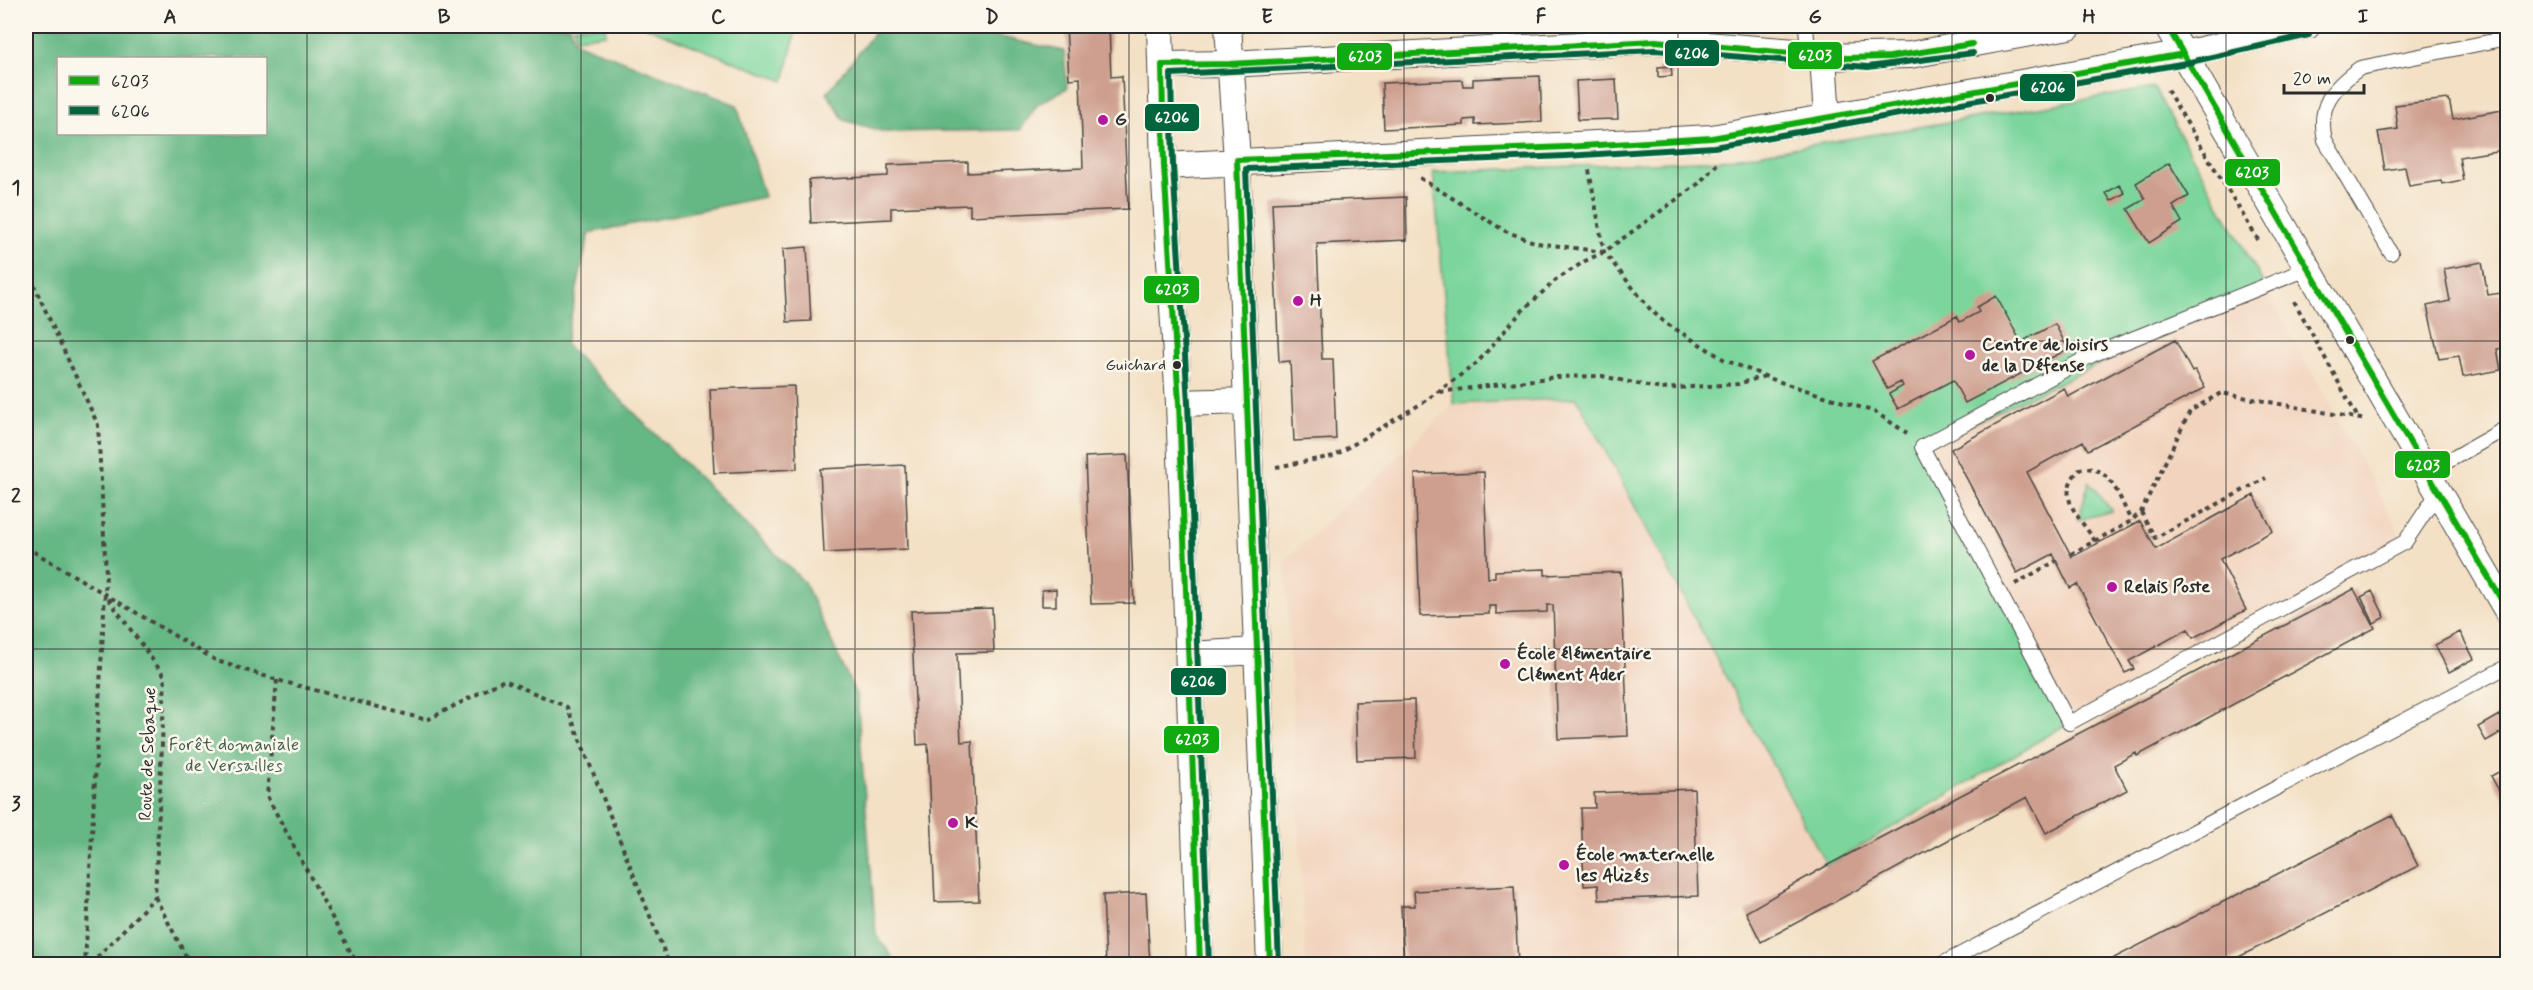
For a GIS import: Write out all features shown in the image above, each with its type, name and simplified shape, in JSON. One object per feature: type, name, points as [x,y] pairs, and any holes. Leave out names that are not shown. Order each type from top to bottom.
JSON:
[{"type":"street","points":[[1160,26],[1164,166],[1179,403],[1200,964]]},
{"type":"street","points":[[1228,26],[1237,160],[1270,964]]},
{"type":"street","points":[[1162,65],[1230,64],[1547,35],[1654,33],[1815,55],[1910,55],[2069,26]]},
{"type":"street","points":[[2167,26],[2508,612]]},
{"type":"street","points":[[1164,166],[1237,160],[1586,146],[1712,138],[2184,54],[2307,26]]},
{"type":"street","points":[[1815,55],[1827,118]]},
{"type":"street","points":[[1179,403],[1247,401]]},
{"type":"street","points":[[1189,655],[1257,651]]},
{"type":"lane","points":[[1806,26],[1815,55]]},
{"type":"lane","points":[[2391,253],[2325,140],[2321,122],[2326,104],[2340,82],[2360,68],[2508,38]]},
{"type":"lane","points":[[2307,269],[2092,355],[1922,447],[2069,723],[2405,542],[2433,482],[2508,427]]},
{"type":"lane","points":[[1942,964],[2508,666]]},
{"type":"path","points":[[2167,90],[2282,279],[2358,418]]},
{"type":"path","points":[[1250,470],[1334,456],[1437,393],[1477,363],[1522,311],[1556,280],[1604,252],[1711,173],[1742,133]]},
{"type":"path","points":[[1586,146],[1604,252],[1650,309],[1664,322],[1725,360],[1875,412],[1908,433],[1922,447]]},
{"type":"path","points":[[1397,154],[1423,181],[1505,231],[1537,243],[1604,252]]},
{"type":"path","points":[[26,268],[98,425],[105,594],[85,964]]},
{"type":"path","points":[[1437,393],[1556,377],[1602,376],[1660,389],[1738,384],[1766,375]]},
{"type":"path","points":[[2071,554],[2131,521],[2141,512],[2190,411],[2221,393],[2399,426]]},
{"type":"path","points":[[2094,541],[2078,519],[2068,489],[2070,479],[2080,470],[2098,469],[2106,474],[2131,521]]},
{"type":"path","points":[[2141,512],[2155,538],[2266,478]]},
{"type":"path","name":"Route de Sebaque","points":[[26,547],[105,594],[165,677],[155,897]]},
{"type":"path","points":[[2000,593],[2056,561]]},
{"type":"path","points":[[105,594],[217,661],[427,720],[504,680],[567,707],[669,964]]},
{"type":"path","points":[[278,680],[267,796],[357,964]]},
{"type":"path","points":[[91,964],[155,897],[190,964]]},
{"type":"shaded area","points":[[2265,286],[2405,542],[2069,723],[1922,447]]},
{"type":"shaded area","name":"École élémentaire Clément Ader","points":[[1576,398],[1828,865],[1746,912],[1644,964],[1306,964],[1285,561],[1454,404]]},
{"type":"green space","name":"Forêt domaniale de Versailles","points":[[26,26],[570,26],[575,42],[737,105],[764,197],[589,233],[565,344],[804,582],[857,697],[876,935],[898,964],[26,964]]},
{"type":"green space","points":[[574,26],[605,26],[606,34],[576,38]]},
{"type":"green space","points":[[643,26],[797,26],[784,81]]},
{"type":"green space","points":[[950,26],[1064,51],[1067,88],[1038,104],[1020,130],[885,132],[844,120],[827,93],[878,28]]},
{"type":"green space","points":[[2154,88],[2265,286],[1922,447],[2069,723],[1827,866],[1577,398],[1454,404],[1433,172],[1721,160]]},
{"type":"green space","points":[[2089,482],[2112,511],[2078,520]]},
{"type":"building","name":"G","points":[[1066,26],[1109,26],[1111,77],[1122,76],[1128,209],[970,216],[970,205],[891,208],[891,219],[811,223],[809,180],[888,176],[888,165],[968,162],[968,173],[1083,168],[1080,78],[1069,79]]},
{"type":"building","points":[[1671,66],[1672,76],[1658,77],[1658,67]]},
{"type":"building","points":[[1540,76],[1542,122],[1475,125],[1475,119],[1464,120],[1464,125],[1384,129],[1382,83],[1462,80],[1463,86],[1473,86],[1473,79]]},
{"type":"building","points":[[1616,79],[1618,119],[1578,120],[1576,81]]},
{"type":"building","points":[[2449,99],[2453,119],[2508,109],[2508,149],[2459,157],[2463,180],[2409,186],[2405,167],[2385,170],[2378,132],[2398,129],[2395,105]]},
{"type":"building","points":[[2169,163],[2189,196],[2173,206],[2182,222],[2149,243],[2128,209],[2145,199],[2136,183]]},
{"type":"building","points":[[2119,185],[2125,193],[2111,201],[2106,193]]},
{"type":"building","name":"H","points":[[1406,197],[1407,240],[1317,244],[1322,359],[1333,359],[1336,439],[1294,441],[1290,361],[1279,362],[1272,203]]},
{"type":"building","points":[[807,247],[811,321],[787,322],[783,249]]},
{"type":"building","points":[[2482,262],[2488,295],[2508,292],[2508,347],[2497,349],[2501,370],[2463,377],[2459,356],[2439,359],[2427,306],[2450,301],[2444,269]]},
{"type":"building","name":"Centre de loisirs de la Défense","points":[[1996,296],[2021,342],[2055,324],[2068,349],[1965,403],[1953,380],[1898,409],[1889,394],[1903,386],[1901,382],[1887,389],[1872,361],[1957,316],[1960,322],[1979,312],[1977,307]]},
{"type":"building","points":[[2175,340],[2192,372],[2195,370],[2205,388],[2088,450],[2083,441],[2027,472],[2072,557],[2140,521],[2156,549],[2254,495],[2273,531],[2220,559],[2246,610],[2193,638],[2188,629],[2129,661],[2134,669],[2125,673],[2077,584],[2070,588],[2053,554],[2017,573],[1951,449],[2064,388],[2068,397]]},
{"type":"building","points":[[794,386],[797,469],[714,473],[710,389]]},
{"type":"building","points":[[1127,455],[1134,603],[1091,604],[1085,457]]},
{"type":"building","points":[[905,465],[908,549],[824,553],[820,469]]},
{"type":"building","points":[[1484,472],[1488,578],[1495,577],[1495,571],[1545,569],[1545,575],[1621,572],[1628,736],[1558,739],[1553,605],[1547,605],[1547,612],[1496,614],[1496,606],[1489,606],[1489,614],[1420,616],[1415,474]]},
{"type":"building","points":[[1056,589],[1056,606],[1042,606],[1042,590]]},
{"type":"building","points":[[2354,589],[2375,628],[2137,756],[2136,753],[2114,765],[2127,790],[2046,833],[2027,797],[1761,942],[1746,912],[1828,865]]},
{"type":"building","points":[[2372,591],[2385,617],[2374,623],[2361,597]]},
{"type":"building","name":"K","points":[[992,608],[994,652],[957,653],[961,742],[972,741],[979,901],[935,902],[928,744],[917,745],[911,611]]},
{"type":"building","points":[[2460,632],[2474,659],[2449,672],[2435,645]]},
{"type":"building","points":[[1414,700],[1416,758],[1357,760],[1355,702]]},
{"type":"building","points":[[2499,715],[2507,729],[2486,741],[2478,727]]},
{"type":"building","points":[[2508,767],[2508,807],[2491,776]]},
{"type":"building","points":[[1694,789],[1698,896],[1599,900],[1598,885],[1584,886],[1581,808],[1595,808],[1594,793]]},
{"type":"building","points":[[2392,815],[2418,866],[2225,964],[2117,964],[2114,958]]},
{"type":"building","points":[[1514,886],[1518,964],[1404,964],[1401,906],[1415,906],[1414,891]]},
{"type":"building","points":[[1146,893],[1150,964],[1106,964],[1103,895]]},
{"type":"transit line","name":"6203","points":[[2167,26],[2508,611]]},
{"type":"transit line","name":"6206","points":[[1279,964],[1246,169],[1566,156],[1714,147],[2186,63],[2309,35]]},
{"type":"transit line","name":"6203","points":[[1162,65],[1230,64],[1655,41],[1847,58],[1890,57],[1972,44]]},
{"type":"transit line","name":"6206","points":[[1209,964],[1188,403],[1173,166],[1171,74],[1655,50],[1868,67],[1973,53]]},
{"type":"transit line","name":"6203","points":[[1237,160],[1566,147],[1712,138],[2184,54]]},
{"type":"transit line","name":"6203","points":[[1162,65],[1164,166],[1179,403],[1200,964]]},
{"type":"transit line","name":"6203","points":[[1237,160],[1270,964]]},
{"type":"place","name":"G","points":[[1103,120]]},
{"type":"place","name":"H","points":[[1298,301]]},
{"type":"place","name":"Centre de loisirs de la Défense","points":[[1970,355]]},
{"type":"place","name":"Guichard","points":[[1177,365]]},
{"type":"place","name":"Relais Poste","points":[[2112,587]]},
{"type":"place","name":"École élémentaire Clément Ader","points":[[1505,664]]},
{"type":"place","name":"K","points":[[953,823]]},
{"type":"place","name":"École maternelle les Alizés","points":[[1564,865]]}]
